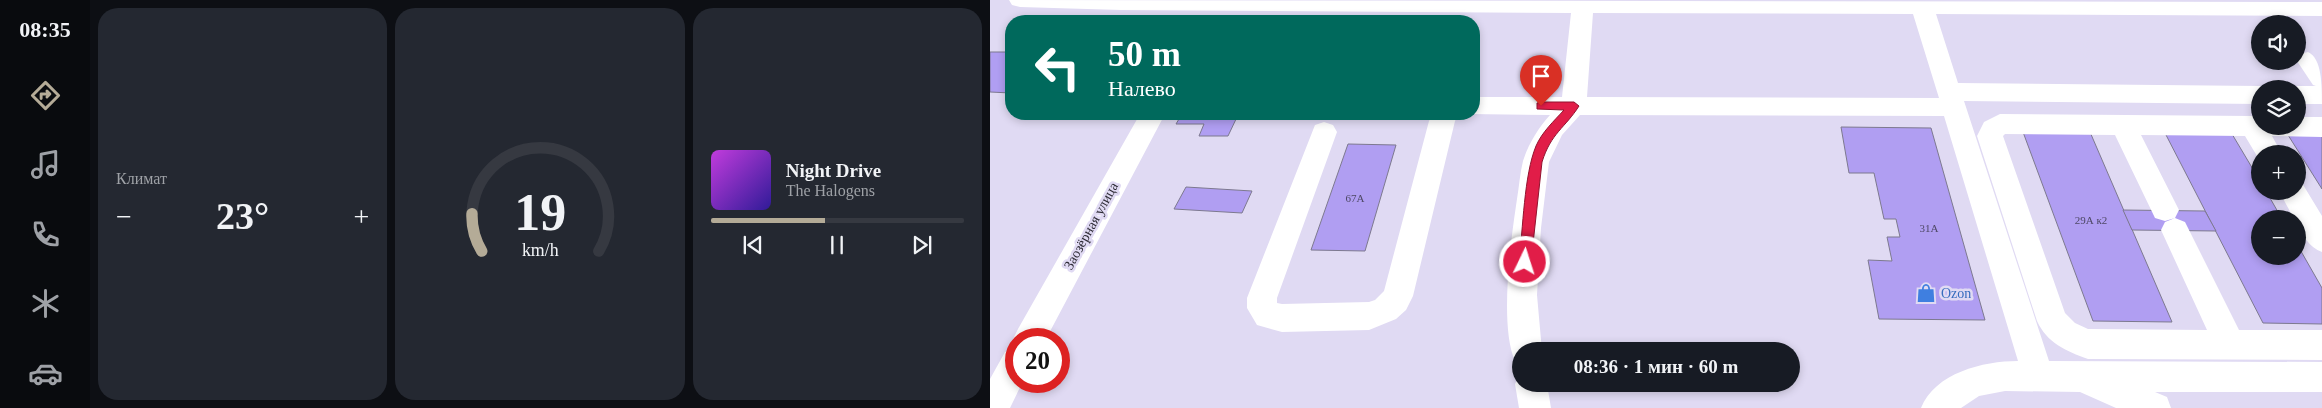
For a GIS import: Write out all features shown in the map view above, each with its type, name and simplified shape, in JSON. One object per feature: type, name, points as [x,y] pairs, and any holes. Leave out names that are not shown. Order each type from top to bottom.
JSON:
[{"type":"street","points":[[1020,0],[1207,12],[1370,1],[1922,6],[2081,4],[2322,9]]},
{"type":"street","points":[[1525,342],[1522,295],[1527,228],[1536,162],[1542,146],[1554,128],[1574,106],[1583,4]]},
{"type":"street","points":[[1922,6],[1950,100],[2047,375]]},
{"type":"street","points":[[1480,106],[2251,95]]},
{"type":"street","points":[[2306,95],[2322,95]]},
{"type":"street","name":"Заозёрная улица","points":[[1036,328],[1149,120]]},
{"type":"street","points":[[1324,132],[1262,298],[1262,308],[1268,316],[1282,318],[1369,316],[1380,314],[1391,306],[1398,296],[1443,120]]},
{"type":"street","points":[[2251,126],[2000,124],[1992,129],[1990,136],[2052,320],[2060,331],[2071,339],[2088,344],[2322,345]]},
{"type":"street","points":[[2124,126],[2230,345]]},
{"type":"street","points":[[2306,127],[2322,127]]},
{"type":"street","points":[[2298,200],[2322,240]]},
{"type":"street","points":[[2047,375],[2082,379],[2155,408]]},
{"type":"street","points":[[1937,408],[1960,389],[1990,377],[2047,375],[2322,377]]},
{"type":"street","points":[[992,406],[1005,383]]},
{"type":"street","points":[[1532,392],[1535,408]]},
{"type":"building","points":[[990,52],[1005,52],[1005,93],[990,92]]},
{"type":"building","points":[[1178,120],[1236,120],[1228,136],[1199,136],[1204,124],[1176,124]]},
{"type":"building","points":[[1841,127],[1931,128],[1985,320],[1879,319],[1868,260],[1892,261],[1887,237],[1900,237],[1896,219],[1884,219],[1874,173],[1849,173]]},
{"type":"building","points":[[2023,132],[2090,132],[2172,322],[2093,321]]},
{"type":"building","points":[[2165,133],[2232,134],[2251,166],[2251,200],[2271,200],[2277,210],[2251,210],[2251,265],[2306,265],[2306,260],[2322,288],[2322,324],[2263,323]]},
{"type":"building","points":[[2288,135],[2322,135],[2322,189],[2306,164],[2306,145],[2294,145]]},
{"type":"building","points":[[1348,144],[1396,145],[1365,251],[1311,250]]},
{"type":"building","points":[[1186,187],[1252,191],[1242,213],[1174,209]]},
{"type":"building","points":[[2123,210],[2205,211],[2216,231],[2132,230]]},
{"type":"place","name":"Ozon","points":[[1926,293]]},
{"type":"route","points":[[1525,262],[1527,228],[1536,162],[1542,146],[1554,128],[1574,106],[1541,106]]}]
